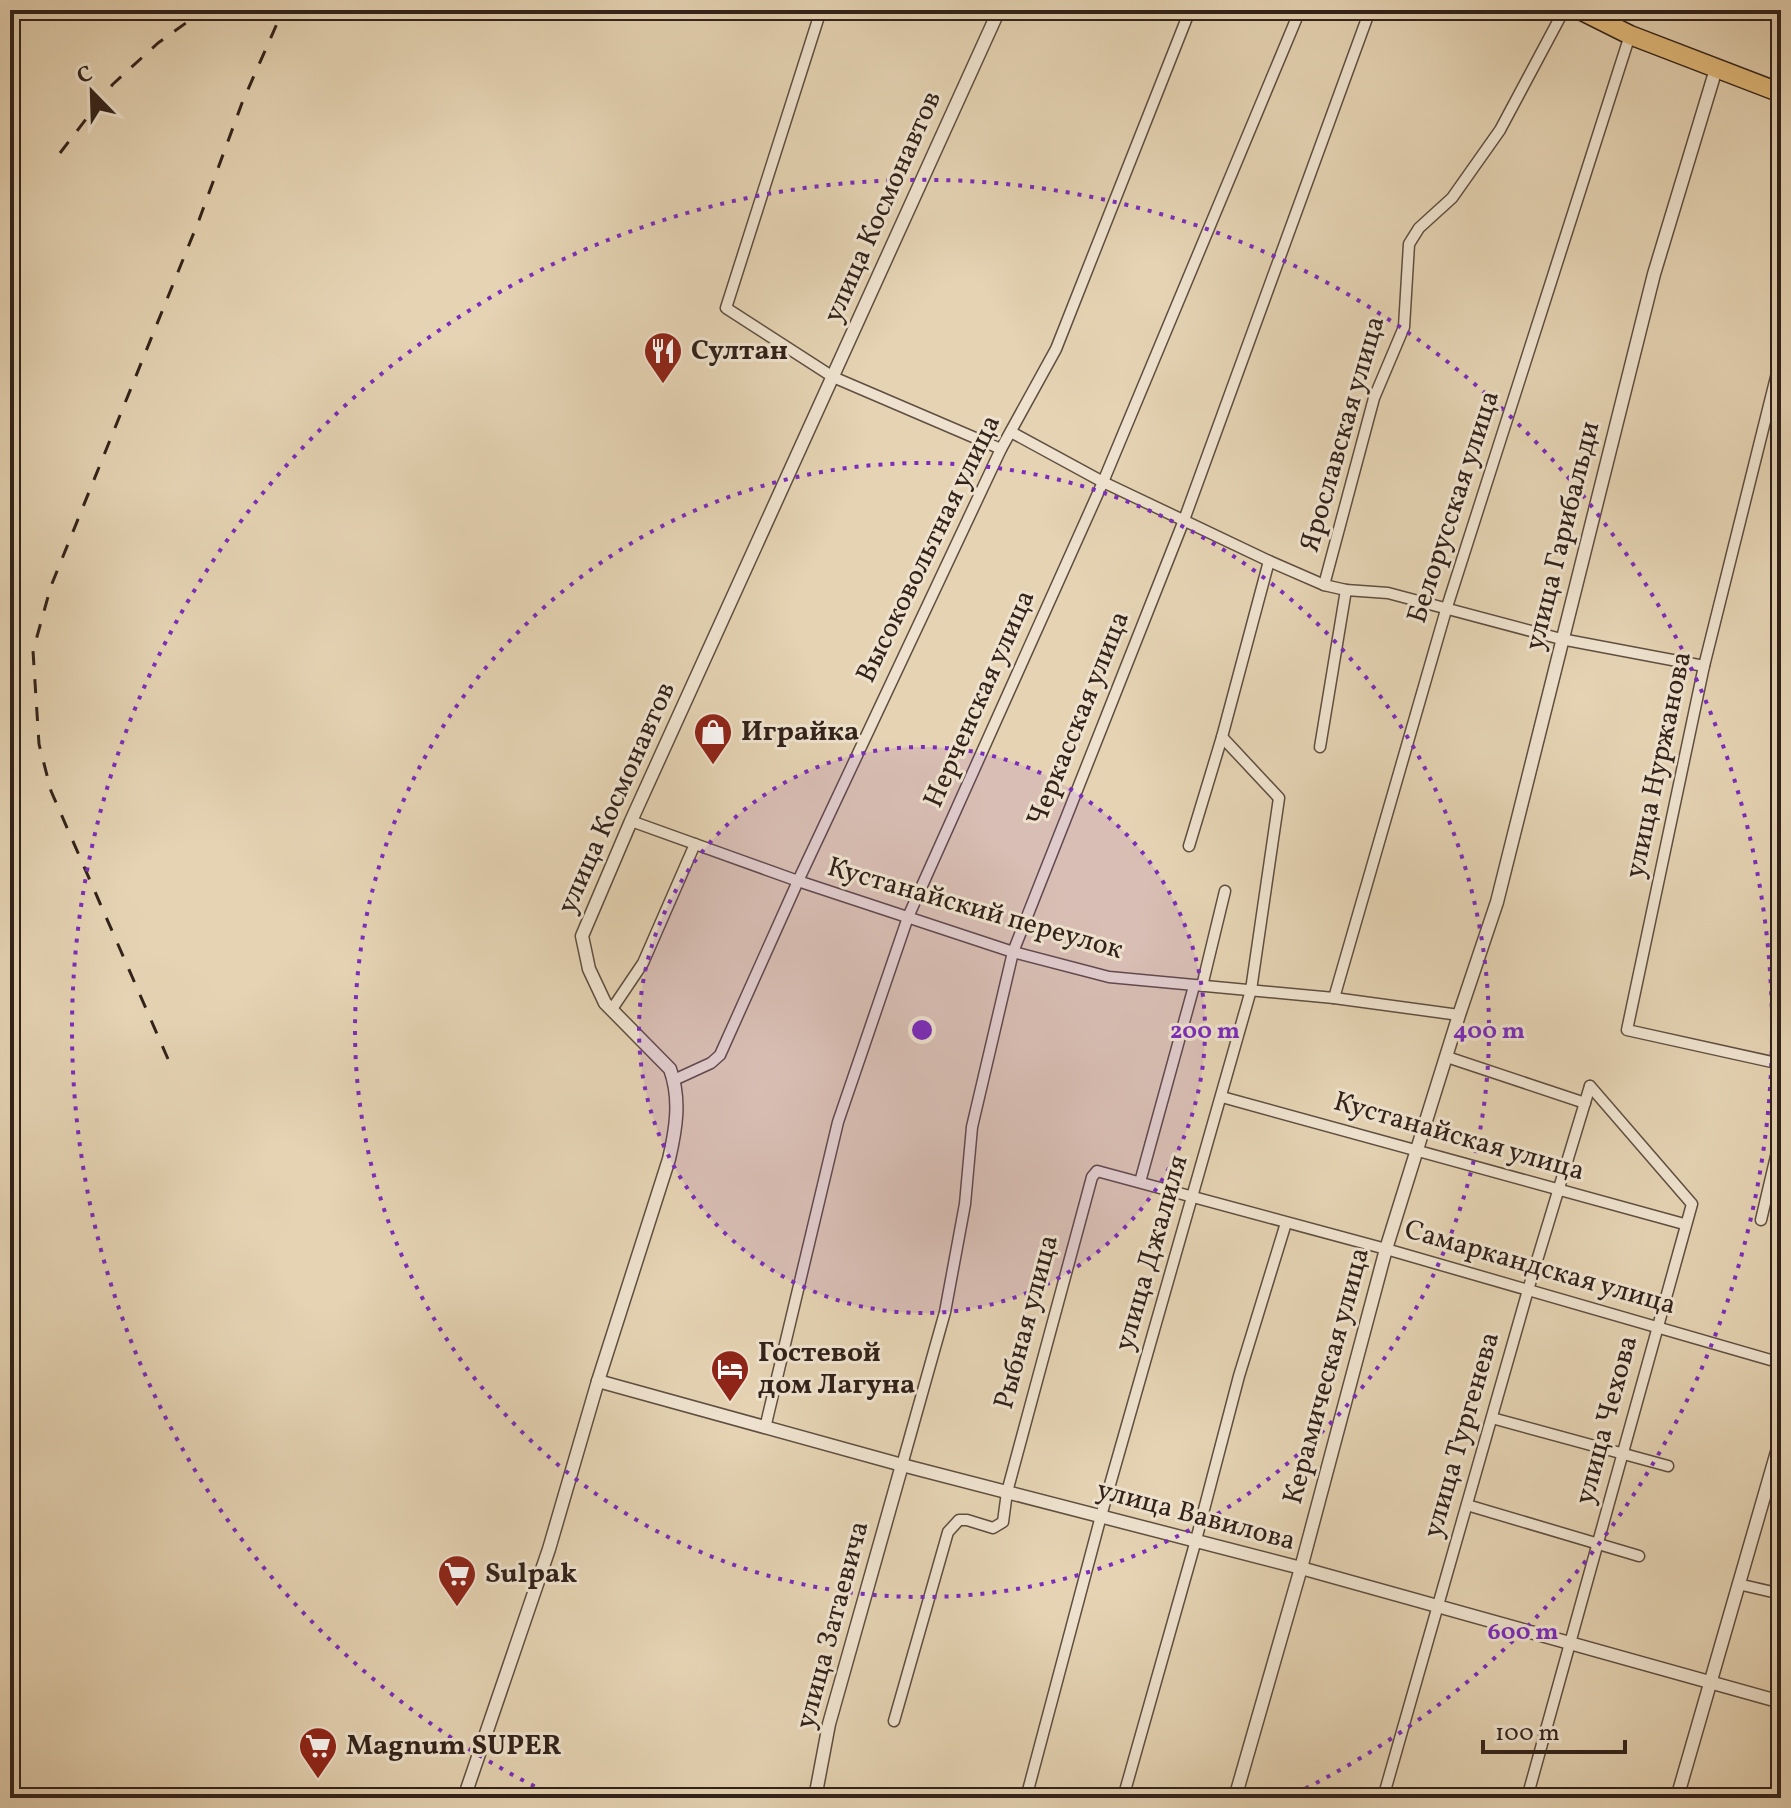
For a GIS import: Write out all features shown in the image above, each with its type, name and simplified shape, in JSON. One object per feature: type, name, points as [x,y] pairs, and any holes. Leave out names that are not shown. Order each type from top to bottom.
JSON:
[{"type":"highway","points":[[1580,10],[1630,35],[1778,92]]},
{"type":"street","points":[[821,10],[726,308],[833,377],[1001,449]]},
{"type":"street","name":"улица Космонавтов","points":[[674,1080],[670,1069],[605,1003],[589,969],[582,936],[631,821],[999,10]]},
{"type":"street","name":"Высоковольтная улица","points":[[674,1080],[711,1063],[720,1055],[798,881],[1001,449],[1056,349],[1190,10]]},
{"type":"street","name":"Нерченская улица","points":[[765,1428],[838,1122],[908,917],[1103,482],[1300,10]]},
{"type":"street","name":"Черкасская улица","points":[[902,1465],[945,1312],[965,1204],[972,1127],[1013,952],[1184,520],[1370,10]]},
{"type":"street","name":"Ярославская улица","points":[[1324,585],[1374,398],[1404,327],[1409,244],[1419,228],[1452,198],[1500,130],[1564,10]]},
{"type":"street","name":"Белорусская улица","points":[[1334,998],[1446,610],[1630,35]]},
{"type":"street","points":[[1778,92],[1781,56]]},
{"type":"street","name":"улица Гарибальди","points":[[1459,1015],[1497,902],[1654,274],[1716,69]]},
{"type":"street","name":"улица Нуржанова","points":[[1781,357],[1704,666],[1627,1030],[1781,1064]]},
{"type":"street","points":[[1011,432],[1103,482],[1324,585],[1388,593],[1561,639],[1704,666]]},
{"type":"street","name":"Ярославская улица","points":[[1189,846],[1269,561]]},
{"type":"street","points":[[1320,747],[1346,590]]},
{"type":"street","name":"улица Джалиля","points":[[1026,1798],[1101,1516],[1251,990],[1279,798],[1222,737]]},
{"type":"street","name":"Кустанайский переулок","points":[[631,821],[798,881],[1013,952],[1109,977],[1334,998],[1459,1015]]},
{"type":"street","points":[[612,1009],[643,963],[695,844]]},
{"type":"street","points":[[1140,1182],[1225,891]]},
{"type":"street","name":"Керамическая улица","points":[[1235,1798],[1301,1568],[1386,1249],[1459,1015]]},
{"type":"street","points":[[1447,1057],[1585,1103]]},
{"type":"street","points":[[464,1798],[549,1549],[598,1381],[669,1159],[678,1122],[674,1080]]},
{"type":"street","name":"улица Тургенева","points":[[1383,1798],[1528,1290],[1590,1086]]},
{"type":"street","name":"улица Чехова","points":[[1527,1798],[1692,1204],[1590,1086]]},
{"type":"street","name":"Кустанайская улица","points":[[1222,1097],[1684,1224]]},
{"type":"street","points":[[1761,1220],[1781,1135]]},
{"type":"street","name":"Рыбная улица","points":[[894,1721],[948,1532],[959,1520],[997,1527],[1003,1522],[1007,1492],[1092,1177],[1095,1171],[1100,1171]]},
{"type":"street","name":"Самаркандская улица","points":[[1100,1171],[1386,1249],[1781,1363]]},
{"type":"street","points":[[1123,1798],[1239,1376],[1286,1223]]},
{"type":"street","name":"улица Вавилова","points":[[598,1381],[902,1465],[1301,1568],[1781,1702]]},
{"type":"street","points":[[1492,1418],[1668,1466]]},
{"type":"street","points":[[1677,1798],[1781,1438]]},
{"type":"street","name":"улица Затаевича","points":[[816,1796],[829,1724],[902,1465]]},
{"type":"street","points":[[1467,1505],[1639,1556]]},
{"type":"street","points":[[1738,1584],[1781,1594]]},
{"type":"street","points":[[816,1796],[832,1798]]},
{"type":"railway","points":[[60,153],[113,84],[158,43],[204,10]]},
{"type":"railway","points":[[168,1059],[51,791],[39,744],[33,651],[51,586],[199,220],[242,103],[283,10]]},
{"type":"place","name":"Султан","points":[[663,385]]},
{"type":"place","name":"Играйка","points":[[713,766]]},
{"type":"place","name":"Гостевой дом Лагуна","points":[[730,1403]]},
{"type":"place","name":"Sulpak","points":[[457,1608]]},
{"type":"place","name":"Magnum SUPER","points":[[318,1780]]}]
